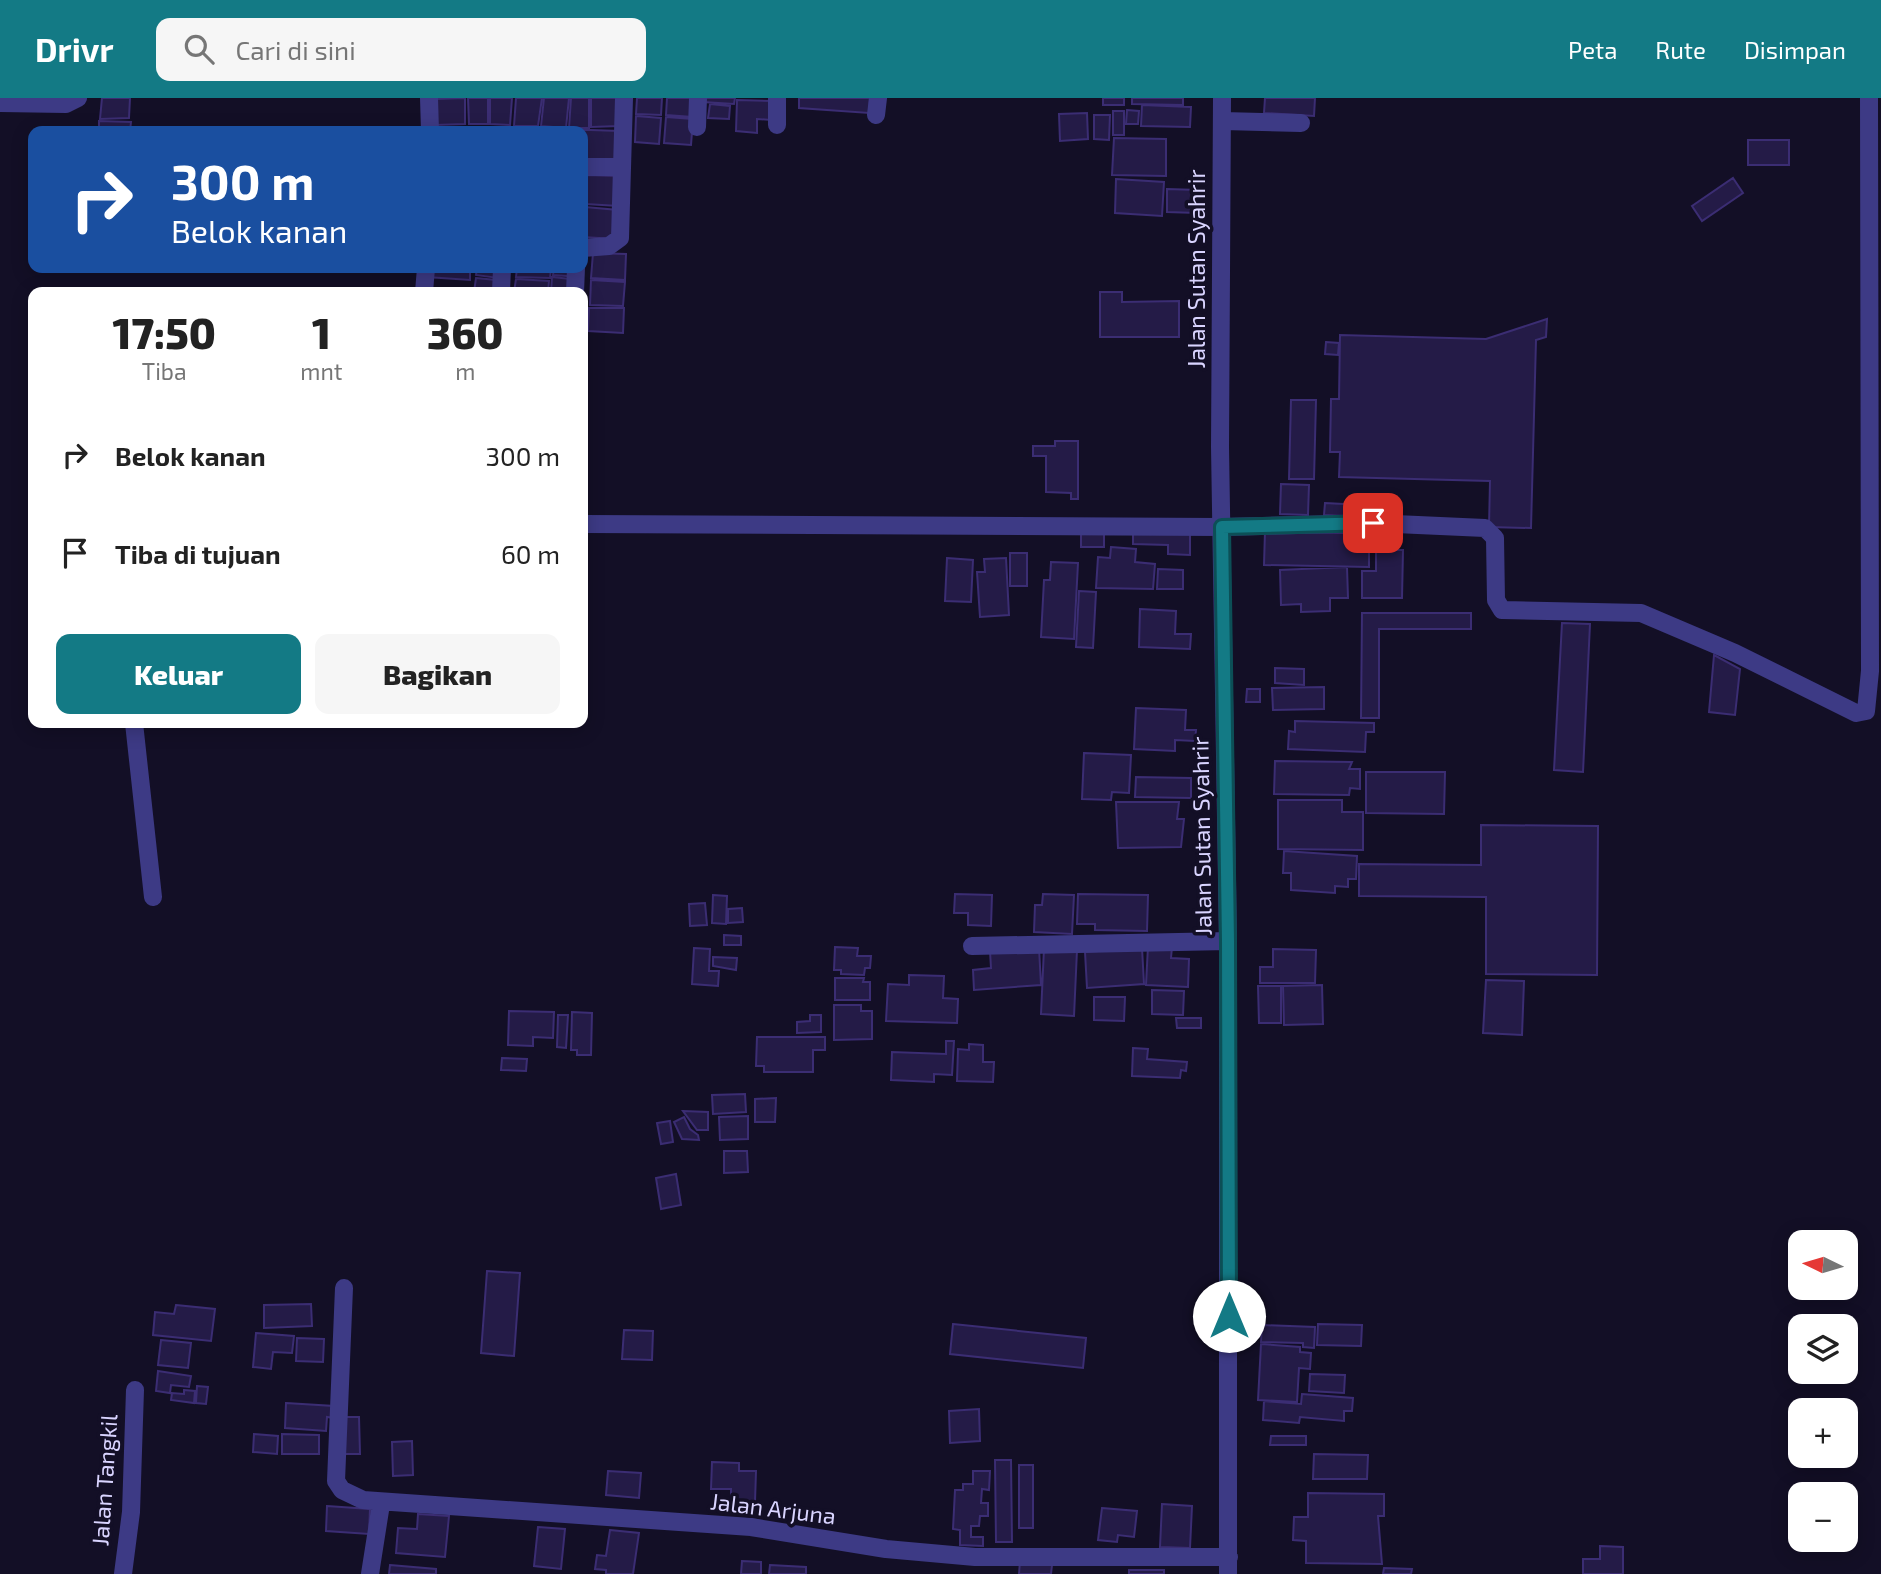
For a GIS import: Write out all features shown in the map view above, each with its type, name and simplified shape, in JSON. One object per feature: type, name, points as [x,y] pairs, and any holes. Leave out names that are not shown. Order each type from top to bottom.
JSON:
[{"type":"street","points":[[0,103],[66,104],[78,98]]},
{"type":"street","points":[[429,98],[430,126]]},
{"type":"street","points":[[588,248],[610,246],[620,238],[624,98]]},
{"type":"street","points":[[697,127],[698,98]]},
{"type":"street","points":[[777,98],[777,125]]},
{"type":"street","name":"Jalan Sutan Syahrir","points":[[1222,98],[1222,527],[1228,941],[1228,1566]]},
{"type":"street","points":[[588,524],[1222,527],[1373,523],[1485,528],[1495,538],[1496,600],[1502,610],[1642,613],[1735,653],[1856,712],[1866,710],[1870,671],[1868,98]]},
{"type":"street","points":[[1223,121],[1301,123]]},
{"type":"street","points":[[588,167],[622,167]]},
{"type":"street","points":[[135,728],[153,897]]},
{"type":"street","points":[[972,946],[1228,941]]},
{"type":"street","name":"Jalan Arjuna","points":[[344,1288],[336,1481],[349,1494],[381,1504],[400,1503],[751,1527],[886,1549],[975,1557],[1228,1566]]},
{"type":"street","name":"Jalan Tangkil","points":[[123,1574],[131,1512],[135,1390]]},
{"type":"street","points":[[370,1574],[381,1504]]},
{"type":"building","points":[[102,98],[130,98],[129,118],[100,119]]},
{"type":"building","points":[[465,98],[465,124],[435,125],[435,99]]},
{"type":"building","points":[[468,98],[488,98],[488,124],[469,124]]},
{"type":"building","points":[[490,98],[512,98],[510,125],[490,124]]},
{"type":"building","points":[[516,98],[542,98],[538,126],[514,126]]},
{"type":"building","points":[[544,98],[569,98],[566,126],[541,126]]},
{"type":"building","points":[[571,98],[589,98],[589,128],[569,126]]},
{"type":"building","points":[[591,98],[620,98],[619,126],[591,127]]},
{"type":"building","points":[[637,98],[662,98],[661,115],[636,114]]},
{"type":"building","points":[[667,98],[694,98],[693,117],[666,115]]},
{"type":"building","points":[[704,98],[735,98],[734,104],[703,102]]},
{"type":"building","points":[[799,98],[870,98],[869,113],[799,108]]},
{"type":"building","points":[[1103,98],[1124,98],[1124,105],[1103,105]]},
{"type":"building","points":[[1132,98],[1183,98],[1183,105],[1132,104]]},
{"type":"building","points":[[1265,98],[1315,98],[1314,116],[1264,113]]},
{"type":"building","points":[[737,100],[772,101],[771,120],[757,119],[757,133],[736,131]]},
{"type":"building","points":[[710,104],[730,106],[729,119],[708,118]]},
{"type":"building","points":[[1142,105],[1191,107],[1190,127],[1141,126]]},
{"type":"building","points":[[1127,110],[1139,111],[1138,124],[1126,124]]},
{"type":"building","points":[[1113,111],[1124,111],[1124,135],[1113,135]]},
{"type":"building","points":[[1087,113],[1088,139],[1060,141],[1059,114]]},
{"type":"building","points":[[1094,115],[1110,115],[1109,140],[1094,139]]},
{"type":"building","points":[[636,116],[661,118],[659,144],[635,142]]},
{"type":"building","points":[[666,117],[693,119],[691,145],[664,143]]},
{"type":"building","points":[[99,121],[131,122],[131,126],[99,126]]},
{"type":"building","points":[[588,130],[620,131],[618,161],[588,161]]},
{"type":"building","points":[[1114,138],[1166,139],[1166,176],[1112,175]]},
{"type":"building","points":[[1748,140],[1789,140],[1789,165],[1748,165]]},
{"type":"building","points":[[588,175],[619,176],[618,206],[588,204]]},
{"type":"building","points":[[1733,178],[1743,193],[1702,221],[1692,206]]},
{"type":"building","points":[[1116,179],[1164,182],[1162,216],[1115,213]]},
{"type":"building","points":[[1167,189],[1198,190],[1197,213],[1167,212]]},
{"type":"building","points":[[588,207],[618,210],[615,239],[588,237]]},
{"type":"building","points":[[593,253],[626,254],[625,280],[591,278]]},
{"type":"building","points":[[427,273],[470,273],[470,280],[427,277]]},
{"type":"building","points":[[476,273],[506,273],[505,279]]},
{"type":"building","points":[[516,273],[550,273],[550,278],[516,277]]},
{"type":"building","points":[[553,273],[580,273],[580,277]]},
{"type":"building","points":[[552,277],[580,280],[580,287],[551,287]]},
{"type":"building","points":[[476,278],[506,281],[505,287],[475,287]]},
{"type":"building","points":[[516,279],[549,281],[548,287],[515,287]]},
{"type":"building","points":[[591,280],[625,282],[623,306],[590,305]]},
{"type":"building","points":[[1100,292],[1122,292],[1122,302],[1179,301],[1179,337],[1100,337]]},
{"type":"building","points":[[589,308],[624,308],[623,333],[588,331]]},
{"type":"building","points":[[1547,319],[1546,337],[1536,340],[1531,528],[1489,527],[1490,481],[1339,477],[1340,452],[1330,452],[1331,399],[1339,399],[1340,335],[1486,339]]},
{"type":"building","points":[[1326,342],[1339,343],[1338,355],[1325,354]]},
{"type":"building","points":[[1291,400],[1316,400],[1314,479],[1289,479]]},
{"type":"building","points":[[1055,441],[1078,441],[1078,499],[1071,499],[1071,493],[1046,492],[1046,456],[1033,456],[1033,446],[1055,446]]},
{"type":"building","points":[[1281,484],[1309,485],[1308,515],[1280,514]]},
{"type":"building","points":[[1325,503],[1362,505],[1361,517],[1324,515]]},
{"type":"building","points":[[1133,522],[1190,523],[1190,555],[1168,554],[1168,545],[1133,544]]},
{"type":"building","points":[[1081,527],[1104,527],[1104,547],[1081,547]]},
{"type":"building","points":[[1265,531],[1345,533],[1345,543],[1369,543],[1369,567],[1264,565]]},
{"type":"building","points":[[1111,547],[1136,549],[1135,562],[1155,564],[1153,589],[1096,588],[1098,557],[1110,558]]},
{"type":"building","points":[[1376,550],[1403,550],[1402,598],[1362,598],[1362,571],[1376,571]]},
{"type":"building","points":[[1010,553],[1027,553],[1027,586],[1010,586]]},
{"type":"building","points":[[947,558],[973,560],[971,602],[945,601]]},
{"type":"building","points":[[1006,558],[1009,615],[980,617],[977,572],[985,572],[984,559]]},
{"type":"building","points":[[1051,562],[1078,563],[1074,639],[1041,637],[1044,580],[1050,580]]},
{"type":"building","points":[[1347,567],[1348,598],[1330,598],[1330,611],[1301,612],[1301,604],[1281,605],[1280,570]]},
{"type":"building","points":[[1158,569],[1183,570],[1183,589],[1157,589]]},
{"type":"building","points":[[1079,591],[1096,592],[1093,648],[1076,647]]},
{"type":"building","points":[[1140,609],[1176,611],[1175,634],[1191,634],[1190,649],[1139,647]]},
{"type":"building","points":[[1362,613],[1471,613],[1471,629],[1379,629],[1379,718],[1361,718]]},
{"type":"building","points":[[1562,623],[1590,624],[1583,772],[1554,770]]},
{"type":"building","points":[[1714,655],[1740,669],[1735,715],[1709,712]]},
{"type":"building","points":[[1275,668],[1304,669],[1304,685],[1275,683]]},
{"type":"building","points":[[1324,687],[1324,709],[1273,710],[1272,688]]},
{"type":"building","points":[[1247,689],[1260,689],[1260,702],[1246,702]]},
{"type":"building","points":[[1136,708],[1186,710],[1185,730],[1196,730],[1195,741],[1175,740],[1175,751],[1134,749]]},
{"type":"building","points":[[1295,721],[1374,723],[1374,732],[1366,732],[1365,752],[1288,749],[1289,731],[1295,732]]},
{"type":"building","points":[[1084,753],[1131,755],[1129,793],[1112,792],[1111,800],[1082,799]]},
{"type":"building","points":[[1275,761],[1352,762],[1349,769],[1360,769],[1360,789],[1350,788],[1349,795],[1274,794]]},
{"type":"building","points":[[1366,772],[1445,772],[1444,814],[1366,813]]},
{"type":"building","points":[[1136,777],[1191,778],[1191,798],[1135,797]]},
{"type":"building","points":[[1278,800],[1342,800],[1342,812],[1363,812],[1363,850],[1278,849]]},
{"type":"building","points":[[1116,802],[1179,802],[1177,819],[1184,819],[1181,847],[1118,848]]},
{"type":"building","points":[[1481,825],[1598,826],[1597,975],[1486,974],[1486,897],[1359,896],[1359,864],[1481,865]]},
{"type":"building","points":[[1284,851],[1357,856],[1356,879],[1348,879],[1348,887],[1335,886],[1335,893],[1291,890],[1291,873],[1283,873]]},
{"type":"building","points":[[955,894],[992,895],[991,926],[968,925],[968,913],[954,913]]},
{"type":"building","points":[[1043,894],[1074,895],[1072,934],[1034,932],[1035,905],[1042,905]]},
{"type":"building","points":[[1078,894],[1148,895],[1147,931],[1095,930],[1095,924],[1077,924]]},
{"type":"building","points":[[713,895],[727,896],[726,924],[712,923]]},
{"type":"building","points":[[705,903],[707,925],[690,926],[689,904]]},
{"type":"building","points":[[742,908],[743,922],[728,923],[728,909]]},
{"type":"building","points":[[724,935],[741,936],[741,945],[724,945]]},
{"type":"building","points":[[1148,946],[1172,947],[1171,958],[1189,959],[1188,987],[1146,985]]},
{"type":"building","points":[[835,947],[858,948],[857,956],[871,956],[870,968],[865,968],[864,975],[841,974],[841,970],[834,970]]},
{"type":"building","points":[[694,948],[710,949],[709,971],[719,971],[718,986],[692,984]]},
{"type":"building","points":[[1039,948],[1041,985],[974,990],[973,970],[991,968],[990,951]]},
{"type":"building","points":[[1044,948],[1077,950],[1074,1016],[1041,1014]]},
{"type":"building","points":[[1142,948],[1144,984],[1087,988],[1085,952]]},
{"type":"building","points":[[1273,949],[1316,950],[1315,983],[1260,983],[1260,967],[1273,967]]},
{"type":"building","points":[[713,957],[737,958],[736,970],[713,966]]},
{"type":"building","points":[[909,975],[944,976],[943,998],[958,999],[957,1023],[886,1021],[888,984],[909,985]]},
{"type":"building","points":[[835,978],[864,978],[863,982],[870,982],[870,1000],[835,1000]]},
{"type":"building","points":[[1486,980],[1524,981],[1522,1035],[1483,1033]]},
{"type":"building","points":[[1322,985],[1323,1024],[1284,1025],[1283,986]]},
{"type":"building","points":[[1258,986],[1281,986],[1281,1023],[1259,1023]]},
{"type":"building","points":[[1152,990],[1184,991],[1183,1015],[1152,1014]]},
{"type":"building","points":[[1094,997],[1125,997],[1124,1021],[1094,1020]]},
{"type":"building","points":[[834,1005],[861,1005],[861,1011],[872,1011],[872,1039],[834,1040]]},
{"type":"building","points":[[509,1011],[554,1012],[553,1038],[533,1037],[533,1046],[508,1045]]},
{"type":"building","points":[[572,1012],[592,1013],[591,1055],[577,1055],[577,1050],[571,1050]]},
{"type":"building","points":[[558,1015],[568,1015],[566,1048],[557,1047]]},
{"type":"building","points":[[810,1015],[821,1015],[821,1032],[797,1033],[797,1022],[810,1021]]},
{"type":"building","points":[[1176,1018],[1201,1018],[1201,1028],[1177,1028]]},
{"type":"building","points":[[757,1037],[825,1037],[825,1050],[813,1050],[813,1072],[764,1072],[764,1066],[756,1066]]},
{"type":"building","points":[[946,1041],[954,1041],[952,1075],[934,1074],[934,1082],[891,1080],[892,1052],[946,1054]]},
{"type":"building","points":[[969,1044],[983,1045],[983,1062],[994,1062],[993,1082],[957,1081],[958,1049],[969,1050]]},
{"type":"building","points":[[1133,1048],[1148,1049],[1147,1059],[1187,1062],[1186,1071],[1181,1070],[1180,1078],[1132,1076]]},
{"type":"building","points":[[502,1058],[527,1059],[526,1071],[501,1070]]},
{"type":"building","points":[[745,1094],[746,1112],[713,1114],[712,1095]]},
{"type":"building","points":[[776,1098],[775,1122],[755,1122],[755,1099]]},
{"type":"building","points":[[683,1111],[708,1112],[708,1130],[697,1130]]},
{"type":"building","points":[[748,1116],[748,1139],[720,1140],[719,1117]]},
{"type":"building","points":[[684,1117],[699,1140],[682,1139],[674,1122]]},
{"type":"building","points":[[670,1121],[673,1142],[661,1144],[657,1123]]},
{"type":"building","points":[[724,1151],[747,1151],[748,1172],[724,1173]]},
{"type":"building","points":[[676,1174],[681,1205],[661,1209],[656,1178]]},
{"type":"building","points":[[487,1271],[520,1273],[514,1356],[481,1353]]},
{"type":"building","points":[[311,1304],[312,1326],[264,1328],[264,1305]]},
{"type":"building","points":[[176,1305],[215,1309],[211,1341],[153,1335],[155,1312],[174,1314]]},
{"type":"building","points":[[953,1324],[1086,1338],[1083,1368],[950,1354]]},
{"type":"building","points":[[1318,1324],[1362,1325],[1361,1346],[1317,1345]]},
{"type":"building","points":[[1262,1325],[1315,1327],[1314,1348],[1303,1347],[1303,1343],[1261,1342]]},
{"type":"building","points":[[624,1330],[653,1331],[652,1360],[622,1359]]},
{"type":"building","points":[[256,1333],[294,1336],[292,1353],[273,1352],[271,1369],[253,1367]]},
{"type":"building","points":[[297,1338],[324,1339],[323,1362],[296,1361]]},
{"type":"building","points":[[161,1340],[191,1343],[188,1368],[158,1365]]},
{"type":"building","points":[[1261,1344],[1300,1347],[1300,1352],[1311,1353],[1310,1369],[1299,1368],[1297,1402],[1258,1400]]},
{"type":"building","points":[[158,1371],[191,1376],[189,1387],[171,1385],[170,1393],[156,1391]]},
{"type":"building","points":[[1310,1374],[1345,1375],[1344,1393],[1309,1391]]},
{"type":"building","points":[[197,1386],[208,1387],[206,1404],[196,1403]]},
{"type":"building","points":[[184,1390],[195,1391],[194,1403],[171,1400],[172,1393],[184,1394]]},
{"type":"building","points":[[1302,1394],[1353,1398],[1352,1411],[1344,1411],[1344,1421],[1300,1417],[1299,1423],[1263,1420],[1264,1401],[1301,1404]]},
{"type":"building","points":[[286,1403],[334,1406],[334,1418],[327,1417],[326,1431],[285,1428]]},
{"type":"building","points":[[979,1409],[980,1441],[950,1443],[949,1411]]},
{"type":"building","points":[[344,1417],[359,1417],[360,1454],[344,1454]]},
{"type":"building","points":[[254,1434],[278,1436],[277,1454],[253,1452]]},
{"type":"building","points":[[282,1434],[319,1435],[319,1454],[282,1454]]},
{"type":"building","points":[[1271,1436],[1306,1436],[1306,1445],[1270,1445]]},
{"type":"building","points":[[412,1441],[413,1475],[393,1476],[392,1442]]},
{"type":"building","points":[[1314,1454],[1368,1455],[1367,1479],[1313,1479]]},
{"type":"building","points":[[995,1460],[1011,1460],[1012,1542],[996,1542]]},
{"type":"building","points":[[712,1462],[739,1463],[739,1471],[756,1471],[755,1502],[731,1502],[731,1489],[711,1489]]},
{"type":"building","points":[[1019,1465],[1033,1465],[1033,1528],[1019,1528]]},
{"type":"building","points":[[608,1471],[641,1473],[639,1498],[606,1495]]},
{"type":"building","points":[[973,1471],[990,1471],[989,1490],[982,1489],[981,1503],[988,1503],[988,1516],[980,1516],[979,1526],[971,1526],[971,1537],[983,1537],[983,1546],[960,1545],[960,1530],[953,1529],[955,1490],[963,1490],[963,1484],[973,1484]]},
{"type":"building","points":[[1308,1493],[1384,1494],[1384,1516],[1378,1516],[1382,1564],[1306,1563],[1306,1541],[1293,1540],[1294,1517],[1308,1517]]},
{"type":"building","points":[[1162,1504],[1192,1506],[1190,1548],[1160,1547]]},
{"type":"building","points":[[327,1506],[370,1509],[369,1534],[326,1531]]},
{"type":"building","points":[[1102,1508],[1137,1511],[1134,1537],[1118,1535],[1117,1542],[1098,1540]]},
{"type":"building","points":[[418,1514],[449,1516],[445,1557],[396,1553],[398,1528],[417,1529]]},
{"type":"building","points":[[538,1527],[565,1529],[561,1569],[534,1566]]},
{"type":"building","points":[[610,1530],[639,1533],[633,1574],[606,1574],[606,1570],[595,1569],[597,1555],[606,1556]]},
{"type":"building","points":[[1600,1546],[1623,1547],[1623,1574],[1583,1574],[1583,1559],[1600,1559]]},
{"type":"building","points":[[742,1561],[761,1562],[761,1574],[741,1574]]},
{"type":"building","points":[[1020,1561],[1052,1565],[1051,1574],[1019,1574]]},
{"type":"building","points":[[390,1565],[436,1569],[436,1574],[389,1574]]},
{"type":"building","points":[[770,1565],[806,1567],[806,1574],[769,1574]]},
{"type":"building","points":[[1384,1568],[1412,1569],[1411,1574],[1383,1574]]},
{"type":"building","points":[[1129,1570],[1164,1570],[1164,1574],[1129,1574]]},
{"type":"route","points":[[1229,1316],[1228,941],[1222,527],[1373,523]]}]
